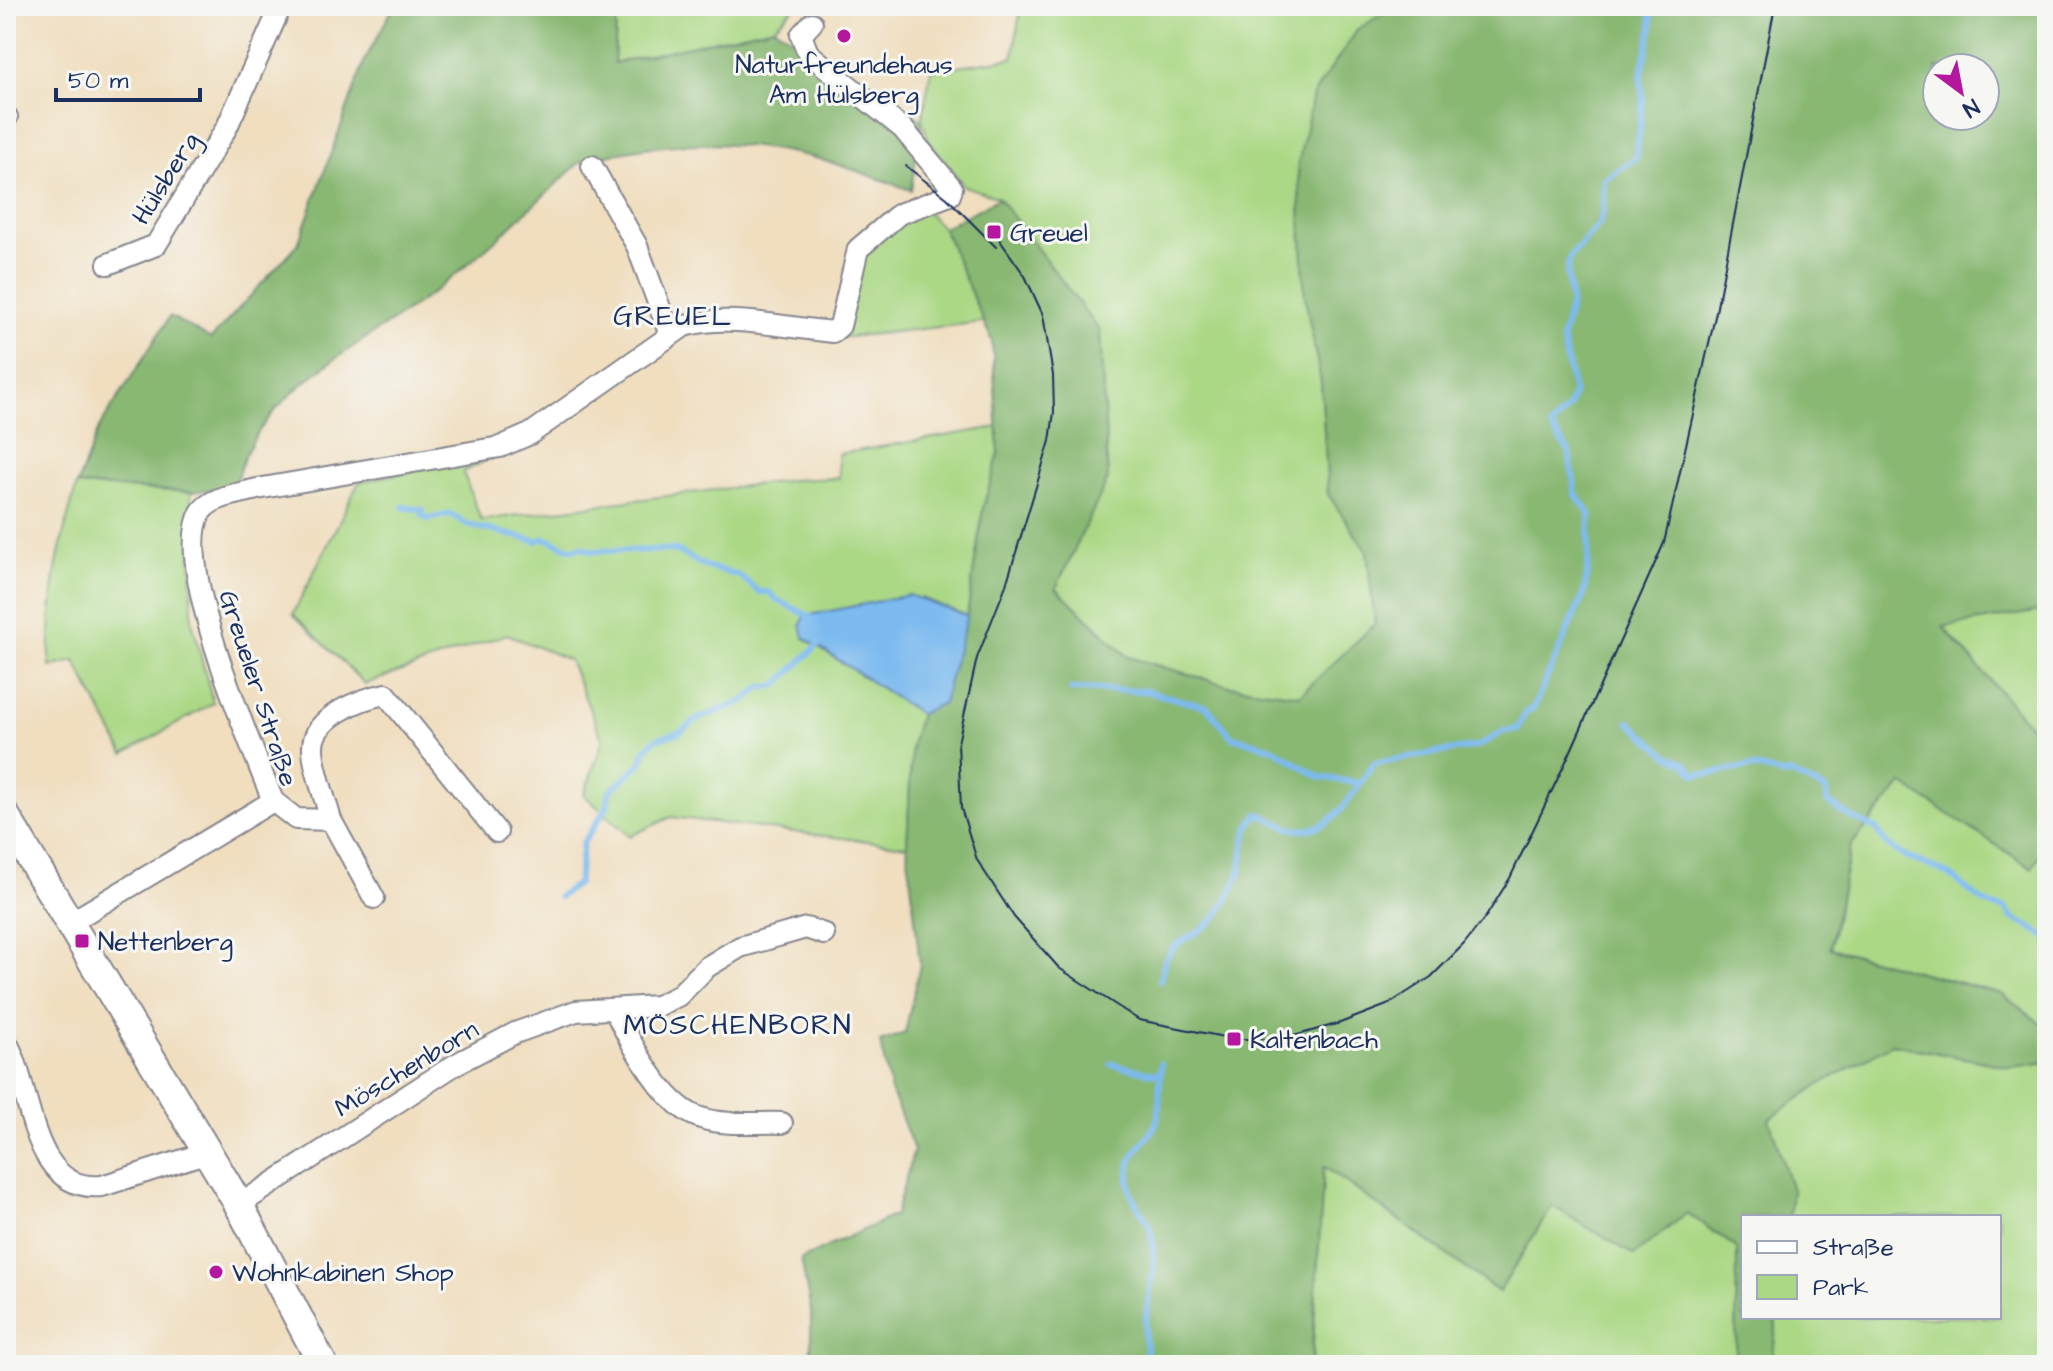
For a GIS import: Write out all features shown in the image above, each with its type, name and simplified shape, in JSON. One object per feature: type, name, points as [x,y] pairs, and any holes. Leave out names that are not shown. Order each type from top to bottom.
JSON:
[{"type":"street","name":"Hülsberg","points":[[108,264],[156,245],[227,127],[281,6]]},
{"type":"street","points":[[592,166],[637,246],[670,335],[698,322],[833,332],[840,326],[858,249],[899,214],[950,195],[952,188],[903,129],[808,53],[801,35],[812,23]]},
{"type":"street","name":"Greueler Straße","points":[[71,922],[273,801],[202,602],[197,532],[202,512],[220,499],[257,489],[489,449],[530,434],[670,335]]},
{"type":"street","points":[[374,898],[331,820],[313,745],[321,725],[365,697],[386,694],[497,832]]},
{"type":"street","points":[[273,801],[296,819],[331,820]]},
{"type":"street","points":[[6,817],[239,1205],[323,1365]]},
{"type":"street","name":"Möschenborn","points":[[239,1205],[467,1058],[515,1033],[576,1011],[657,1006],[678,996],[707,967],[740,947],[806,928],[824,934]]},
{"type":"street","points":[[614,1009],[651,1071],[678,1107],[705,1120],[782,1123]]},
{"type":"street","points":[[6,1041],[44,1151],[55,1171],[65,1180],[76,1185],[102,1186],[208,1152]]},
{"type":"green space","points":[[394,6],[617,6],[614,63],[774,27],[922,120],[911,190],[813,157],[744,146],[661,146],[579,163],[451,278],[314,374],[287,398],[264,424],[246,453],[235,487],[191,492],[77,485],[99,428],[170,316],[211,339],[298,244],[365,60]]},
{"type":"green space","points":[[617,6],[796,6],[774,27],[614,63]]},
{"type":"green space","points":[[1021,6],[1396,6],[1358,30],[1298,165],[1305,297],[1321,382],[1328,494],[1367,552],[1375,625],[1300,695],[1229,686],[1128,657],[1056,588],[999,198],[964,186],[928,139],[922,120],[931,70],[1013,58]]},
{"type":"green space","points":[[1396,6],[2047,6],[2047,610],[1943,627],[2047,745],[2047,842],[2032,868],[1902,784],[1851,845],[1830,948],[2001,994],[2047,1028],[2047,1062],[2011,1067],[1892,1044],[1817,1086],[1769,1119],[1792,1190],[1789,1215],[1741,1215],[1741,1319],[1777,1319],[1772,1365],[1736,1365],[1737,1248],[1687,1213],[1634,1255],[1552,1206],[1499,1292],[1324,1166],[1311,1365],[811,1365],[811,1311],[801,1259],[895,1215],[914,1150],[890,1088],[880,1042],[905,1033],[920,965],[907,846],[912,742],[920,714],[943,702],[967,616],[983,508],[999,453],[992,341],[943,228],[999,198],[1100,331],[1108,479],[1056,588],[1128,657],[1229,686],[1300,695],[1375,624],[1367,552],[1328,494],[1321,382],[1305,297],[1298,165],[1313,95],[1358,29]]},
{"type":"green space","points":[[926,211],[943,228],[984,322],[840,338],[865,251],[881,233]]},
{"type":"green space","points":[[998,427],[999,453],[983,508],[967,616],[922,598],[804,638],[920,714],[912,742],[907,846],[671,817],[630,836],[584,795],[603,740],[569,660],[507,634],[365,684],[293,614],[359,482],[501,453],[463,472],[481,520],[792,480],[839,478],[838,454]]},
{"type":"green space","points":[[77,485],[191,492],[192,621],[213,703],[124,754],[75,661],[50,667],[55,575]]},
{"type":"green space","points":[[2047,610],[2047,745],[1942,626]]},
{"type":"green space","points":[[1903,783],[2031,868],[2047,842],[2047,1028],[2001,994],[1830,948],[1851,845]]},
{"type":"green space","points":[[1892,1044],[2011,1067],[2047,1062],[2047,1365],[1772,1365],[1777,1319],[2001,1319],[2001,1215],[1789,1215],[1792,1190],[1768,1119],[1817,1086]]},
{"type":"green space","points":[[1323,1166],[1499,1292],[1552,1206],[1687,1213],[1737,1248],[1736,1365],[1312,1365]]},
{"type":"water","points":[[909,595],[967,616],[943,703],[920,714],[804,637],[801,625],[805,616]]},
{"type":"waterway","name":"Kaltenbach","points":[[1160,981],[1169,953],[1212,921],[1221,910],[1239,876],[1247,834],[1258,814],[1293,829],[1308,830],[1321,826],[1342,809],[1375,763],[1479,746],[1504,731],[1518,729],[1525,713],[1534,707],[1584,594],[1588,566],[1590,514],[1576,495],[1569,452],[1551,427],[1569,407],[1574,393],[1562,338],[1571,303],[1567,273],[1570,257],[1599,224],[1603,212],[1604,179],[1636,158],[1643,101],[1641,77],[1652,27],[1650,6]]},
{"type":"waterway","name":"Möschenborn","points":[[403,507],[423,510],[422,515],[428,519],[451,514],[468,525],[537,541],[545,538],[571,549],[676,550],[705,566],[740,576],[759,592],[769,592],[777,600],[813,618]]},
{"type":"waterway","points":[[559,897],[578,883],[583,843],[607,807],[609,792],[642,762],[646,749],[656,739],[680,732],[698,719],[744,701],[761,687],[776,686],[821,642]]},
{"type":"waterway","name":"Möschenborn","points":[[1071,689],[1146,691],[1207,707],[1232,737],[1272,748],[1319,777],[1358,783]]},
{"type":"waterway","points":[[1629,722],[1666,754],[1685,763],[1695,774],[1759,768],[1783,776],[1790,773],[1826,790],[1827,802],[1877,829],[1882,839],[1898,852],[1948,874],[1981,900],[2005,908],[2011,917],[2047,937]]},
{"type":"waterway","points":[[1111,1064],[1160,1075]]},
{"type":"waterway","name":"Kaltenbach","points":[[1151,1365],[1145,1332],[1154,1269],[1152,1237],[1133,1197],[1129,1176],[1133,1157],[1157,1120],[1161,1064]]},
{"type":"tram line","points":[[994,232],[1025,276],[1043,315],[1053,375],[1054,412],[1050,441],[1006,585],[977,658],[958,743],[961,808],[977,860],[1014,917],[1059,968],[1139,1020],[1234,1039],[1283,1039],[1340,1023],[1387,1005],[1431,977],[1487,915],[1510,878],[1569,755],[1664,543],[1716,312],[1775,6]]},
{"type":"tram line","points":[[906,166],[947,198],[996,247]]},
{"type":"place","name":"Naturfreundehaus Am Hülsberg","points":[[844,36]]},
{"type":"place","name":"Greuel","points":[[994,232]]},
{"type":"place","name":"Nettenberg","points":[[82,941]]},
{"type":"place","name":"Kaltenbach","points":[[1234,1039]]},
{"type":"place","name":"Wohnkabinen Shop","points":[[216,1272]]},
{"type":"district","name":"GREUEL","points":[[673,315]]},
{"type":"district","name":"MÖSCHENBORN","points":[[738,1024]]}]
